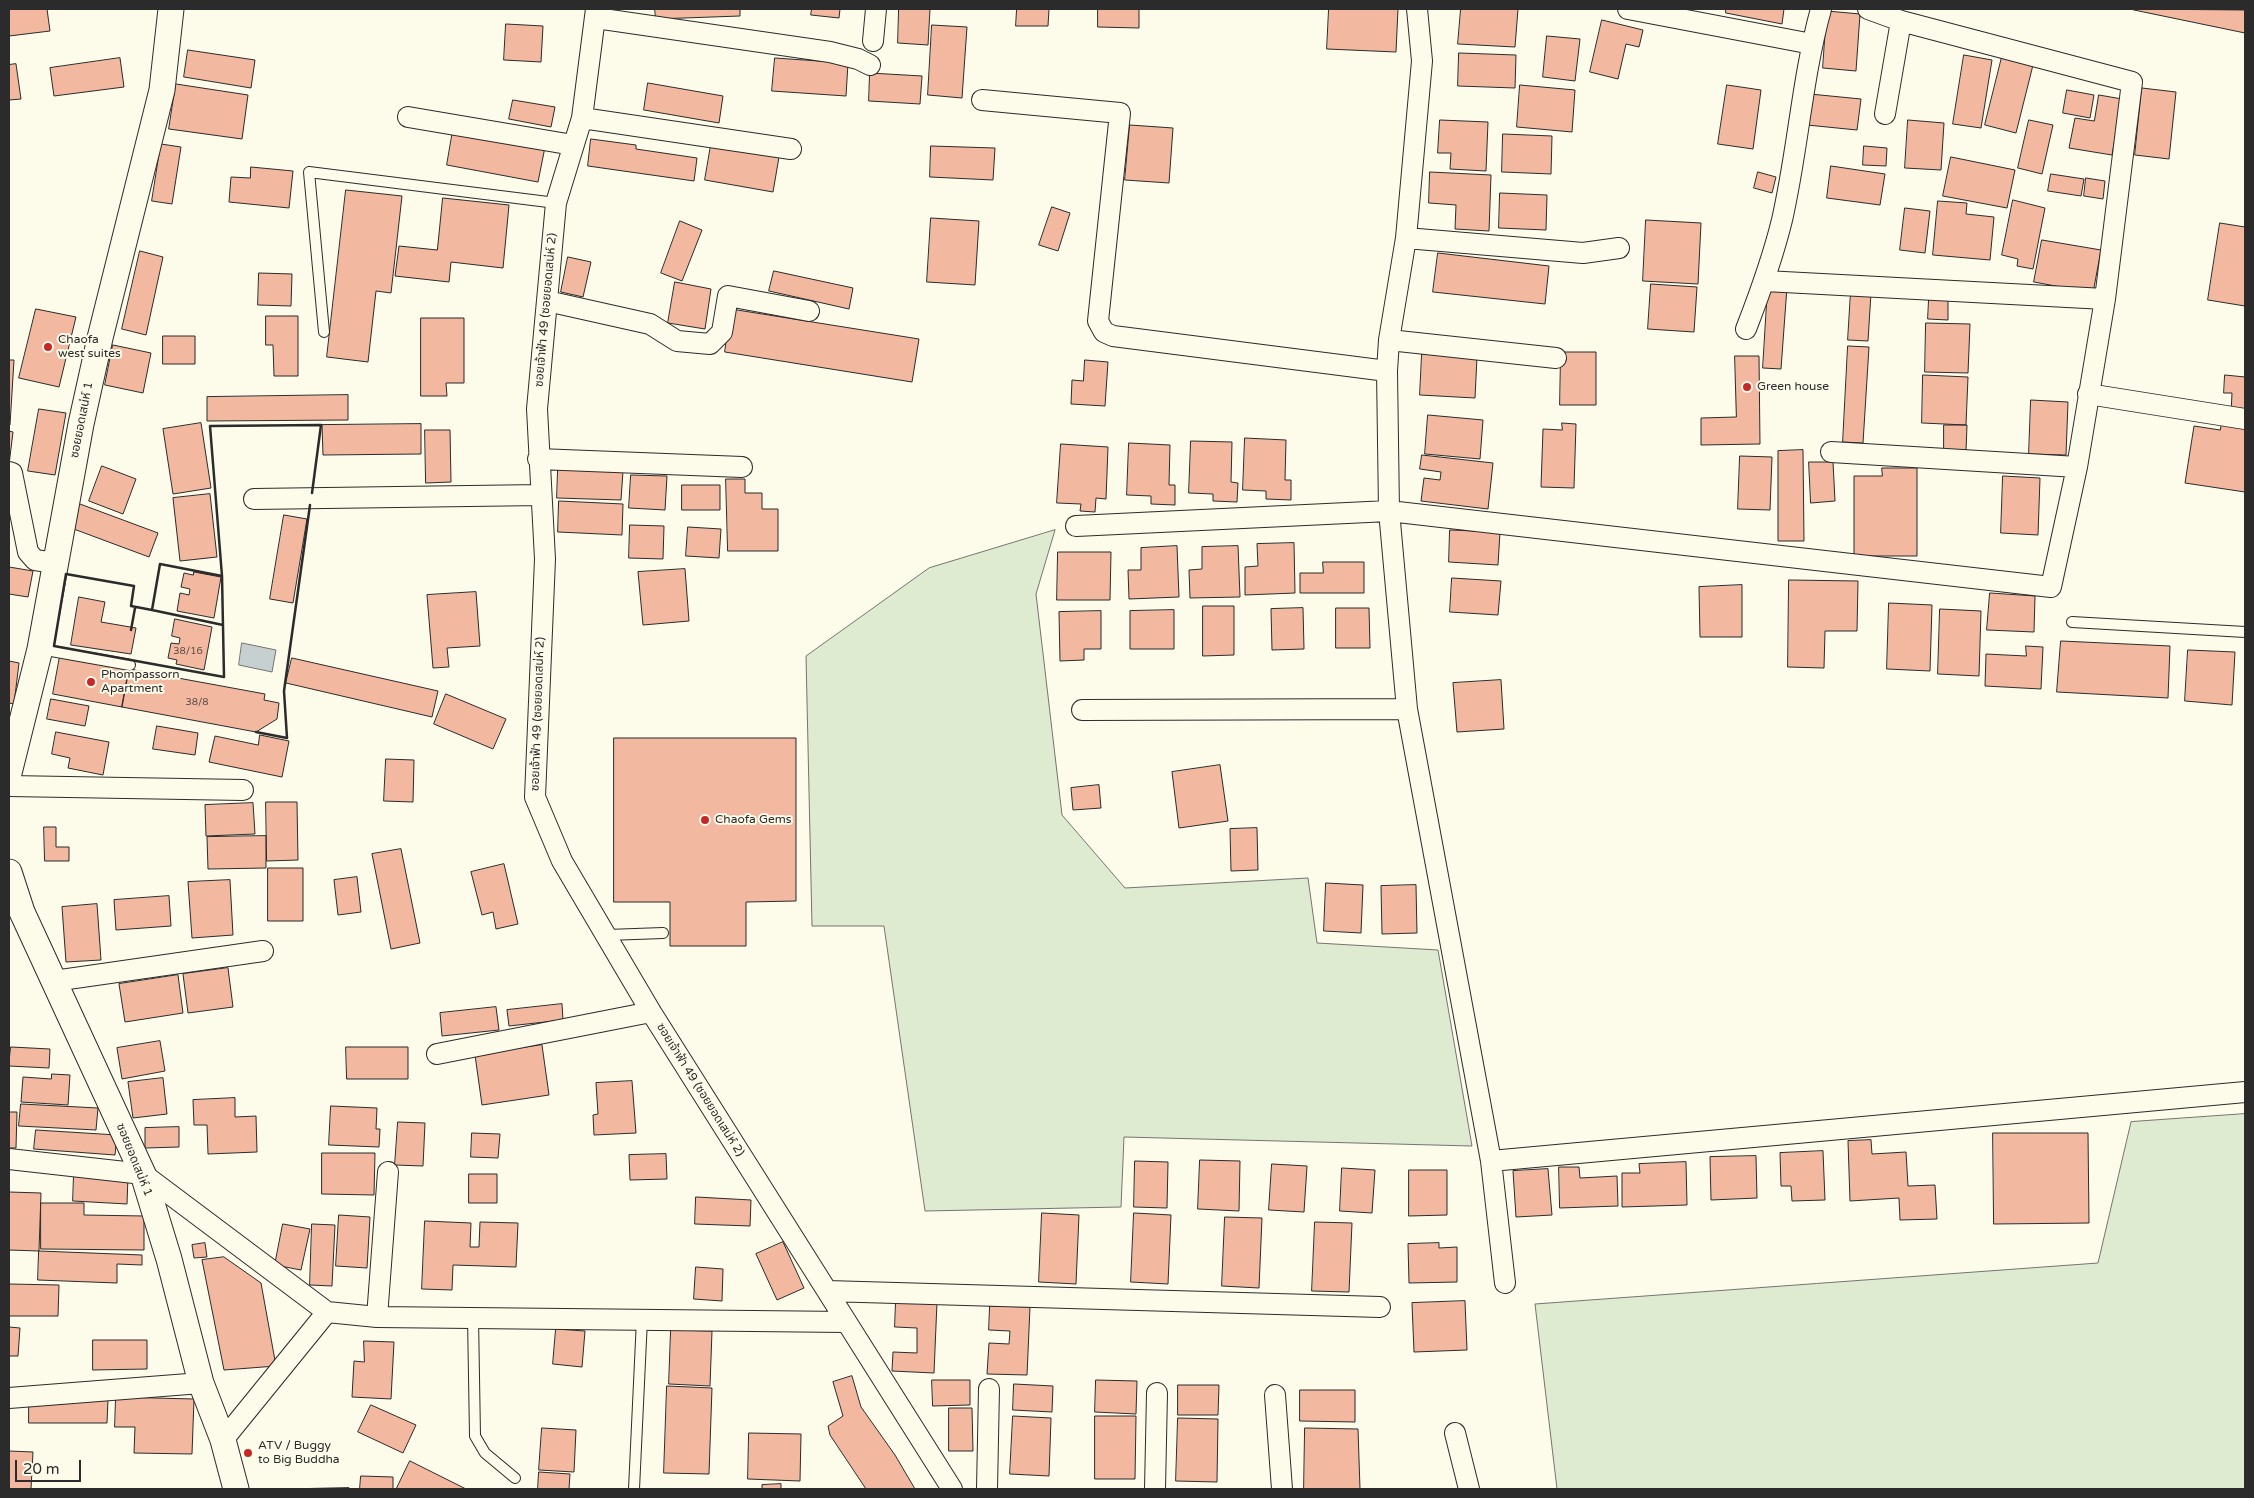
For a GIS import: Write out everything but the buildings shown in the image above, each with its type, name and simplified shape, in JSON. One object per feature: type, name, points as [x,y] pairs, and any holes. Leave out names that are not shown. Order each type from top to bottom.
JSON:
[{"type":"street","name":"ซอยยอดเสน่ห์ 1","points":[[9,774],[40,649],[81,424],[100,338],[162,90],[171,9]]},
{"type":"street","points":[[873,41],[876,9]]},
{"type":"street","points":[[1417,9],[1422,61],[1406,238],[1389,340],[1387,371],[1389,510],[1407,709],[1491,1161],[1505,1284]]},
{"type":"street","points":[[1628,9],[1812,44]]},
{"type":"street","points":[[1746,329],[1764,281],[1782,219],[1812,44],[1821,9]]},
{"type":"street","points":[[1076,526],[1389,510],[2051,587],[2077,467],[2105,299],[2132,82],[1901,21],[1868,9]]},
{"type":"street","points":[[596,13],[830,52],[858,59],[870,66]]},
{"type":"street","name":"ซอยเจ้าฟ้า 49 (ซอยยอดเสน่ห์ 2)","points":[[596,13],[582,118],[556,203],[537,409],[538,459],[545,559],[535,797],[562,861],[651,1012],[952,1489]]},
{"type":"street","points":[[1885,114],[1901,21]]},
{"type":"street","points":[[982,100],[1120,113],[1098,321],[1104,332],[1113,336],[1387,371]]},
{"type":"street","points":[[408,117],[573,144]]},
{"type":"street","points":[[582,118],[791,149]]},
{"type":"street","points":[[1406,238],[1583,253],[1619,248]]},
{"type":"street","points":[[1764,281],[2105,299]]},
{"type":"street","points":[[547,301],[650,324],[677,341],[710,344],[722,332],[728,296],[808,311]]},
{"type":"street","points":[[1389,340],[1556,358]]},
{"type":"street","points":[[2088,394],[2245,419]]},
{"type":"street","points":[[1831,452],[2077,467]]},
{"type":"street","points":[[538,459],[742,467]]},
{"type":"street","points":[[9,472],[12,473],[28,552],[35,560],[55,563]]},
{"type":"street","points":[[254,499],[541,495]]},
{"type":"street","points":[[1082,710],[1407,709]]},
{"type":"street","points":[[9,786],[243,790]]},
{"type":"street","name":"ซอยยอดเสน่ห์ 1","points":[[9,872],[15,912],[54,981],[143,1174],[169,1259],[201,1383],[223,1440],[236,1489]]},
{"type":"street","points":[[54,981],[263,951]]},
{"type":"street","points":[[437,1054],[651,1012]]},
{"type":"street","points":[[1491,1161],[2245,1092]]},
{"type":"street","points":[[9,1160],[143,1174],[328,1312],[376,1317],[642,1318],[846,1322]]},
{"type":"street","points":[[376,1317],[388,1172]]},
{"type":"street","points":[[827,1291],[1380,1307]]},
{"type":"street","points":[[223,1440],[328,1312]]},
{"type":"street","points":[[9,1398],[201,1383]]},
{"type":"street","points":[[987,1489],[989,1389]]},
{"type":"street","points":[[1155,1489],[1157,1393]]},
{"type":"street","points":[[1275,1395],[1282,1489]]},
{"type":"street","points":[[1455,1433],[1469,1489]]},
{"type":"lane","points":[[324,332],[309,172],[556,203]]},
{"type":"lane","points":[[2072,622],[2245,632]]},
{"type":"lane","points":[[40,649],[130,665]]},
{"type":"lane","points":[[607,935],[663,933]]},
{"type":"lane","points":[[474,1317],[475,1436],[485,1453],[515,1478]]},
{"type":"lane","points":[[634,1489],[642,1318]]},
{"type":"green space","points":[[1055,530],[1036,594],[1062,815],[1125,888],[1308,878],[1317,943],[1438,950],[1472,1146],[1124,1137],[1121,1207],[925,1211],[884,926],[812,926],[806,656],[929,568]]},
{"type":"green space","points":[[2245,1114],[2245,1489],[1557,1489],[1535,1304],[2098,1263],[2131,1122]]},
{"type":"shaded area","points":[[242,643],[276,650],[272,672],[239,665]]},
{"type":"wall","points":[[222,576],[210,426],[321,425],[312,493]]},
{"type":"wall","points":[[256,732],[287,738],[284,691],[310,505]]},
{"type":"wall","points":[[160,564],[222,576],[224,677],[54,646],[66,574],[134,586],[131,606],[152,610],[160,564]]},
{"type":"wall","points":[[131,630],[135,608]]},
{"type":"wall","points":[[152,610],[223,625]]},
{"type":"place","name":"Chaofa west suites","points":[[48,347]]},
{"type":"place","name":"Green house","points":[[1747,387]]},
{"type":"place","name":"Phompassorn Apartment","points":[[91,682]]},
{"type":"place","name":"Chaofa Gems","points":[[705,820]]},
{"type":"place","name":"ATV / Buggy to Big Buddha","points":[[248,1453]]}]
